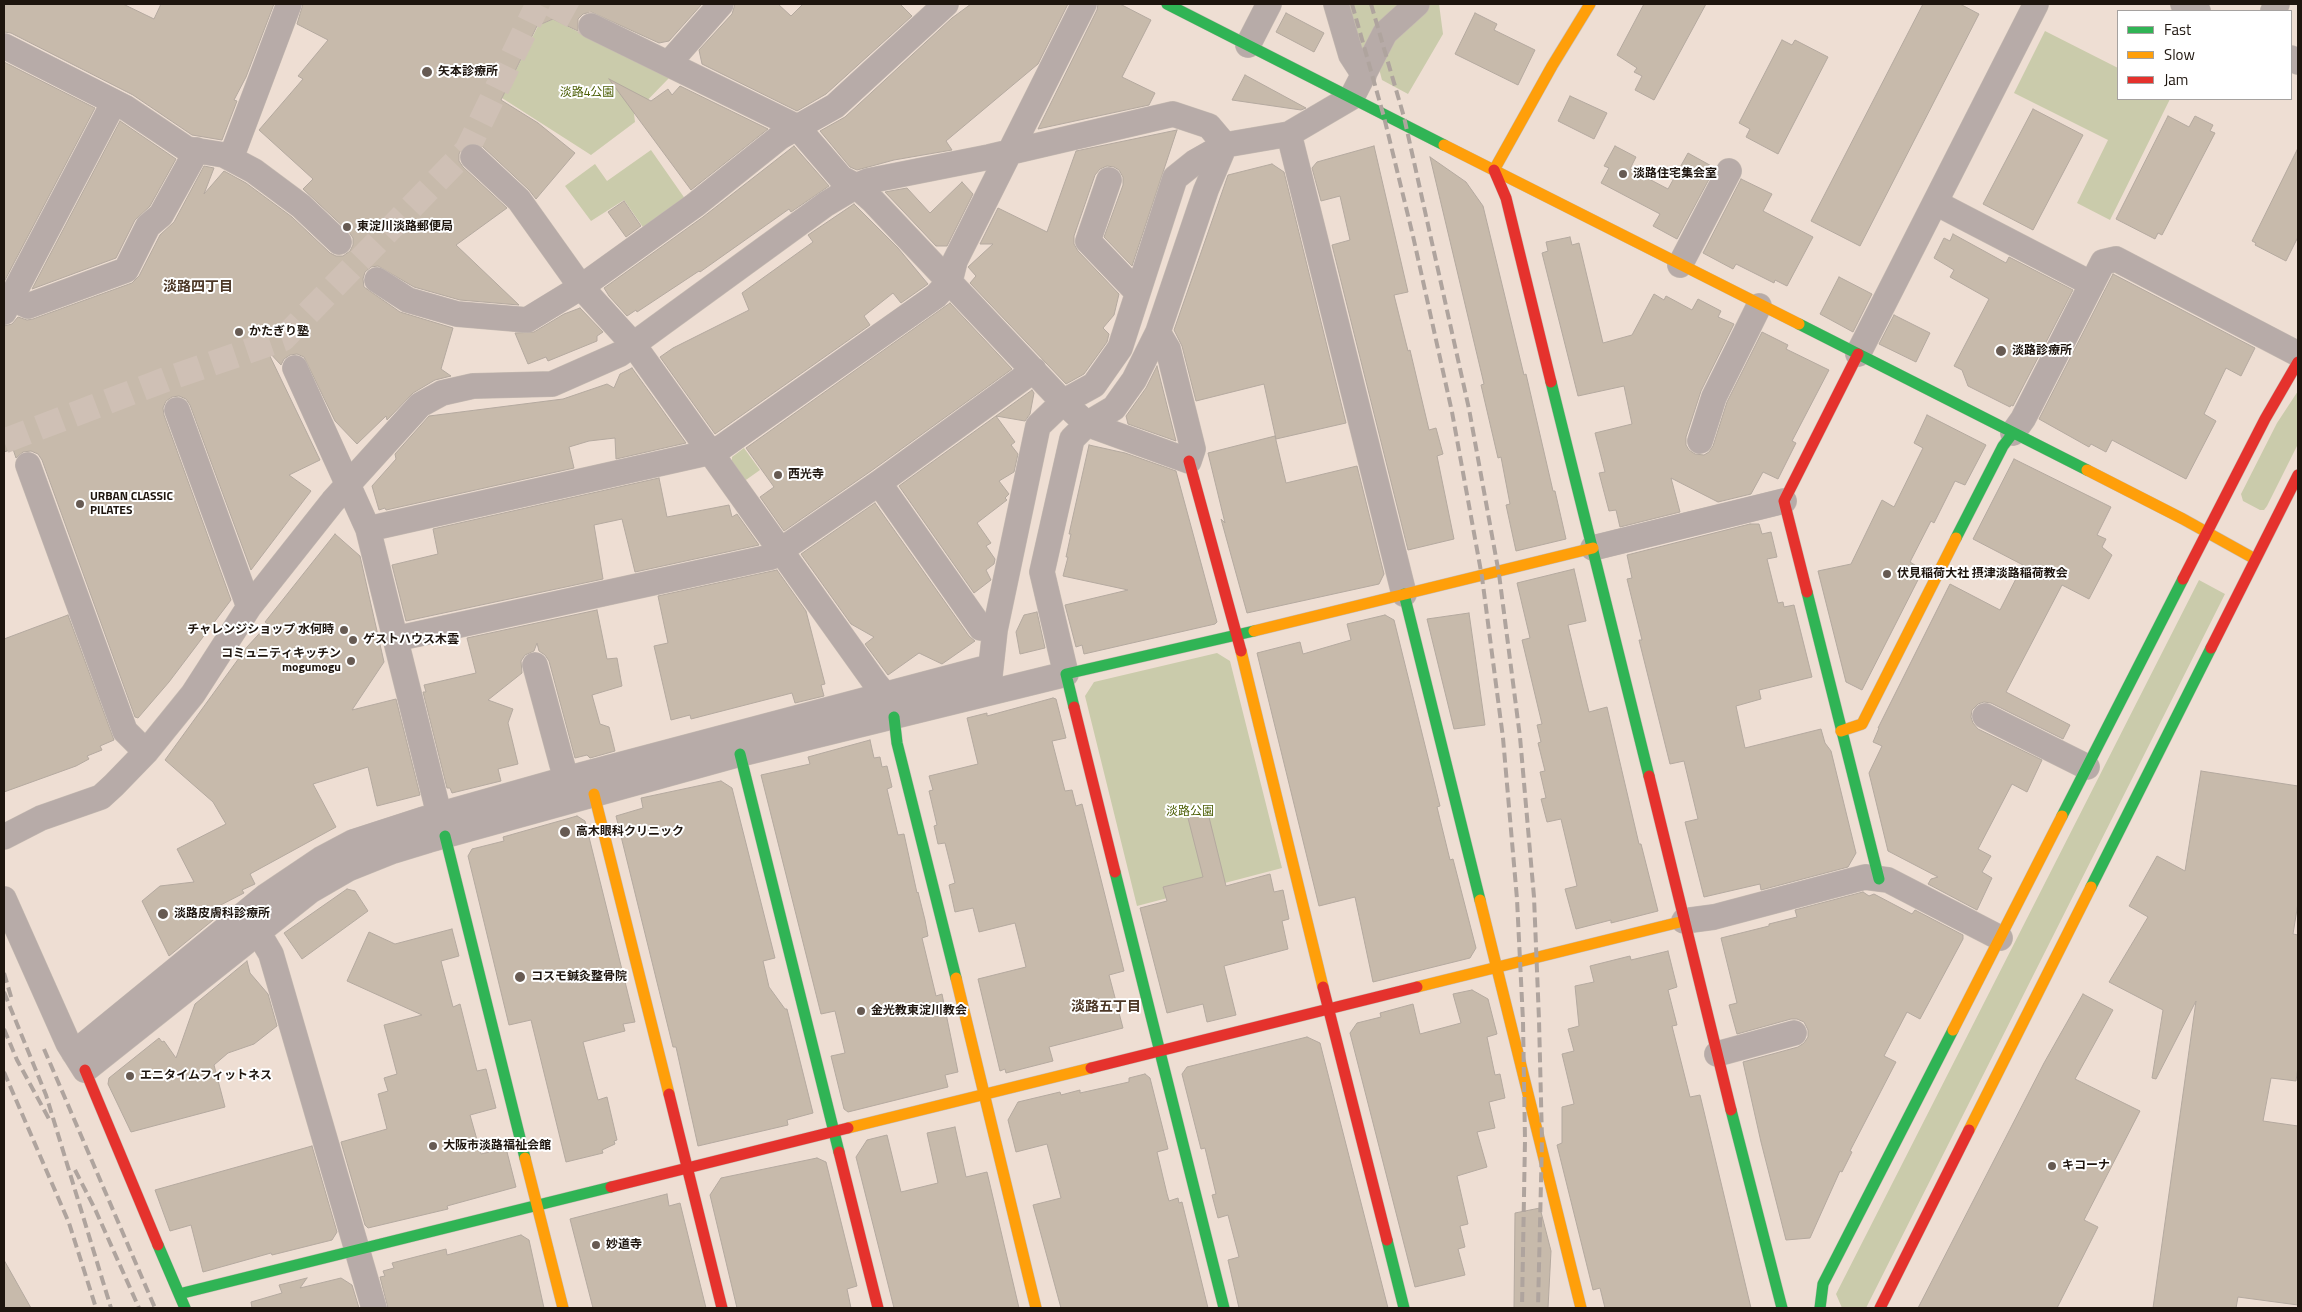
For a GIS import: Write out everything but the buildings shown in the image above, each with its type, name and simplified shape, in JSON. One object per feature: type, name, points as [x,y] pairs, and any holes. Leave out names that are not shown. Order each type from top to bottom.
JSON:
[{"type":"street","points":[[669,63],[721,4]]},
{"type":"street","points":[[377,280],[408,300],[457,314],[527,320],[581,287],[695,205],[780,136],[835,106],[946,4]]},
{"type":"street","points":[[368,529],[711,452],[722,447],[809,387],[936,296],[950,281],[955,261],[1084,4]]},
{"type":"street","points":[[1167,4],[1759,306],[1858,354],[2208,532],[2255,559]]},
{"type":"street","points":[[1248,45],[1269,4]]},
{"type":"street","points":[[1336,4],[1351,55],[1364,74]]},
{"type":"street","points":[[988,693],[989,667],[995,630],[1038,426],[1063,402],[1094,385],[1120,348],[1175,178],[1195,162],[1225,145],[1289,134],[1352,97],[1385,33],[1416,4]]},
{"type":"street","points":[[1494,170],[1552,66],[1590,4]]},
{"type":"street","points":[[1879,879],[1784,501],[2036,4]]},
{"type":"street","points":[[2183,4],[2196,10]]},
{"type":"street","points":[[231,158],[281,6]]},
{"type":"street","points":[[591,26],[797,128],[840,178],[856,186],[950,281],[1063,402],[1087,424],[1189,461]]},
{"type":"street","points":[[4,46],[126,108],[187,149],[224,154],[254,171],[301,206],[339,242]]},
{"type":"street","points":[[114,102],[7,305],[28,306],[126,270],[148,226],[161,215],[197,150]]},
{"type":"street","points":[[4,837],[41,818],[101,797],[146,752],[193,694],[249,607],[349,484],[406,418],[420,405],[442,393],[473,386],[552,384],[603,362],[633,344],[826,204],[856,186],[887,176],[1009,152],[1173,114],[1209,126],[1225,145]]},
{"type":"street","points":[[1289,134],[1581,1308]]},
{"type":"street","points":[[1224,1308],[1042,572],[1072,439],[1087,424],[1114,408],[1134,380],[1158,332],[1206,190],[1225,145]]},
{"type":"street","points":[[473,157],[519,200],[581,287],[633,344],[891,702],[896,743],[985,1095],[1036,1308]]},
{"type":"street","points":[[1494,170],[1506,198],[1717,1054],[1782,1308]]},
{"type":"street","points":[[1680,265],[1729,171]]},
{"type":"street","points":[[1109,180],[1088,241],[1137,292]]},
{"type":"street","points":[[1936,203],[2092,284]]},
{"type":"street","points":[[1841,731],[1862,724],[2003,446],[2023,419],[2103,262],[2116,259],[2298,354]]},
{"type":"street","points":[[1700,440],[1698,409],[1759,306]]},
{"type":"street","points":[[1158,332],[1168,349],[1192,449],[1189,461],[1237,635],[1328,1009],[1404,1308]]},
{"type":"street","points":[[1820,1308],[1823,1284],[2264,419],[2298,362]]},
{"type":"street","points":[[296,368],[368,529],[563,1308]]},
{"type":"street","points":[[396,639],[771,557],[878,483],[1034,370]]},
{"type":"street","points":[[177,410],[249,607]]},
{"type":"street","points":[[28,465],[125,731],[146,752]]},
{"type":"street","points":[[1880,1308],[2298,475]]},
{"type":"street","points":[[878,483],[982,628],[995,630]]},
{"type":"street","points":[[79,1061],[266,896],[321,860],[353,842],[594,794],[740,754],[1784,501]]},
{"type":"street","points":[[535,666],[566,779]]},
{"type":"street","points":[[79,1061],[258,932],[310,891],[348,869],[393,851],[442,825],[566,779],[989,667]]},
{"type":"street","points":[[1985,716],[2087,767]]},
{"type":"street","points":[[740,754],[878,1308]]},
{"type":"street","points":[[594,794],[722,1308]]},
{"type":"street","points":[[179,1294],[358,1252],[687,1168],[1684,921],[1714,917],[1865,877],[1888,880],[2000,938]]},
{"type":"street","points":[[4,899],[79,1061],[185,1308]]},
{"type":"street","points":[[258,932],[271,954],[374,1308]]},
{"type":"street","points":[[1717,1054],[1794,1033]]},
{"type":"green space","points":[[1347,4],[1405,4],[1367,51],[1361,51]]},
{"type":"green space","points":[[1431,4],[1439,4],[1443,34],[1408,94],[1382,80],[1378,65],[1393,36]]},
{"type":"green space","name":"淡路4公園","points":[[553,19],[669,78],[634,114],[635,122],[591,155],[502,98],[538,26]]},
{"type":"green space","points":[[2045,31],[2117,67],[2117,100],[2170,100],[2110,220],[2077,203],[2108,140],[2014,93]]},
{"type":"green space","points":[[651,150],[688,203],[647,233],[624,200],[591,221],[565,186],[595,164],[607,181]]},
{"type":"green space","points":[[2298,391],[2298,444],[2267,506],[2264,510],[2260,510],[2243,501],[2241,494],[2277,423]]},
{"type":"green space","points":[[744,448],[760,470],[743,482],[732,467],[732,457]]},
{"type":"green space","points":[[2199,580],[2225,594],[1866,1308],[1842,1308],[1836,1294]]},
{"type":"green space","name":"淡路公園","points":[[1217,653],[1230,661],[1282,868],[1137,906],[1085,696],[1094,682]]},
{"type":"tunnel","points":[[4,441],[167,379],[283,339],[467,150],[538,4]]},
{"type":"tunnel","points":[[551,4],[591,26]]},
{"type":"railway","points":[[1352,4],[1384,117],[1413,236],[1452,412],[1482,577],[1503,738],[1517,899],[1523,1021],[1525,1140],[1522,1308]]},
{"type":"railway","points":[[1371,4],[1404,117],[1469,409],[1499,574],[1520,737],[1534,897],[1539,1020],[1542,1140],[1538,1308]]},
{"type":"railway","points":[[4,973],[12,1000]]},
{"type":"railway","points":[[4,992],[46,1095],[111,1308]]},
{"type":"railway","points":[[4,1029],[17,1060],[49,1119]]},
{"type":"railway","points":[[44,1049],[155,1308]]},
{"type":"railway","points":[[4,1072],[69,1223],[96,1308]]},
{"type":"railway","points":[[75,1170],[95,1209],[139,1308]]},
{"type":"traffic: fast","points":[[1167,4],[1444,145]]},
{"type":"traffic: fast","points":[[1799,324],[2087,470]]},
{"type":"traffic: fast","points":[[1551,382],[1649,776]]},
{"type":"traffic: fast","points":[[1956,538],[2003,446],[2013,433]]},
{"type":"traffic: fast","points":[[2062,816],[2183,579]]},
{"type":"traffic: fast","points":[[1807,592],[1879,879]]},
{"type":"traffic: fast","points":[[1404,594],[1480,900]]},
{"type":"traffic: fast","points":[[1074,707],[1066,674],[1254,631]]},
{"type":"traffic: fast","points":[[2091,887],[2211,648]]},
{"type":"traffic: fast","points":[[894,717],[897,743],[956,978]]},
{"type":"traffic: fast","points":[[740,754],[839,1152]]},
{"type":"traffic: fast","points":[[445,836],[525,1158]]},
{"type":"traffic: fast","points":[[1115,872],[1224,1308]]},
{"type":"traffic: fast","points":[[1820,1308],[1823,1284],[1953,1030]]},
{"type":"traffic: fast","points":[[1731,1110],[1782,1308]]},
{"type":"traffic: fast","points":[[179,1294],[611,1187]]},
{"type":"traffic: fast","points":[[1387,1240],[1404,1308]]},
{"type":"traffic: fast","points":[[158,1245],[185,1308]]},
{"type":"traffic: slow","points":[[1494,170],[1552,66],[1590,4]]},
{"type":"traffic: slow","points":[[1444,145],[1799,324]]},
{"type":"traffic: slow","points":[[2087,470],[2183,519],[2255,559]]},
{"type":"traffic: slow","points":[[1841,731],[1862,724],[1956,538]]},
{"type":"traffic: slow","points":[[1254,631],[1593,548]]},
{"type":"traffic: slow","points":[[1241,651],[1323,987]]},
{"type":"traffic: slow","points":[[594,794],[669,1094]]},
{"type":"traffic: slow","points":[[1953,1030],[2062,816]]},
{"type":"traffic: slow","points":[[1969,1130],[2091,887]]},
{"type":"traffic: slow","points":[[1480,900],[1581,1308]]},
{"type":"traffic: slow","points":[[1417,987],[1684,921]]},
{"type":"traffic: slow","points":[[956,978],[1036,1308]]},
{"type":"traffic: slow","points":[[848,1128],[1091,1068]]},
{"type":"traffic: slow","points":[[525,1158],[563,1308]]},
{"type":"traffic: jam","points":[[1494,170],[1506,198],[1551,382]]},
{"type":"traffic: jam","points":[[1807,592],[1784,501],[1858,354]]},
{"type":"traffic: jam","points":[[2183,579],[2265,419],[2298,362]]},
{"type":"traffic: jam","points":[[1189,461],[1241,651]]},
{"type":"traffic: jam","points":[[2211,648],[2298,475]]},
{"type":"traffic: jam","points":[[1074,707],[1115,872]]},
{"type":"traffic: jam","points":[[1649,776],[1731,1110]]},
{"type":"traffic: jam","points":[[1323,987],[1387,1240]]},
{"type":"traffic: jam","points":[[1091,1068],[1417,987]]},
{"type":"traffic: jam","points":[[85,1070],[158,1245]]},
{"type":"traffic: jam","points":[[669,1094],[722,1308]]},
{"type":"traffic: jam","points":[[611,1187],[848,1128]]},
{"type":"traffic: jam","points":[[1880,1308],[1969,1130]]},
{"type":"traffic: jam","points":[[839,1152],[878,1308]]},
{"type":"place","name":"矢本診療所","points":[[427,72]]},
{"type":"place","name":"淡路住宅集会室","points":[[1623,174]]},
{"type":"place","name":"東淀川淡路郵便局","points":[[347,227]]},
{"type":"place","name":"かたぎり塾","points":[[239,332]]},
{"type":"place","name":"淡路診療所","points":[[2001,351]]},
{"type":"place","name":"西光寺","points":[[778,475]]},
{"type":"place","name":"URBAN CLASSIC PILATES","points":[[80,504]]},
{"type":"place","name":"伏見稲荷大社 摂津淡路稲荷教会","points":[[1887,574]]},
{"type":"place","name":"チャレンジショップ 水何時","points":[[344,630]]},
{"type":"place","name":"ゲストハウス木雲","points":[[353,640]]},
{"type":"place","name":"コミュニティキッチン mogumogu","points":[[351,661]]},
{"type":"place","name":"高木眼科クリニック","points":[[565,832]]},
{"type":"place","name":"淡路皮膚科診療所","points":[[163,914]]},
{"type":"place","name":"コスモ鍼灸整骨院","points":[[520,977]]},
{"type":"place","name":"金光教東淀川教会","points":[[861,1011]]},
{"type":"place","name":"エニタイムフィットネス","points":[[130,1076]]},
{"type":"place","name":"大阪市淡路福祉会館","points":[[433,1146]]},
{"type":"place","name":"キコーナ","points":[[2052,1166]]},
{"type":"place","name":"妙道寺","points":[[596,1245]]},
{"type":"district","name":"淡路四丁目","points":[[198,288]]},
{"type":"district","name":"淡路五丁目","points":[[1106,1008]]}]
